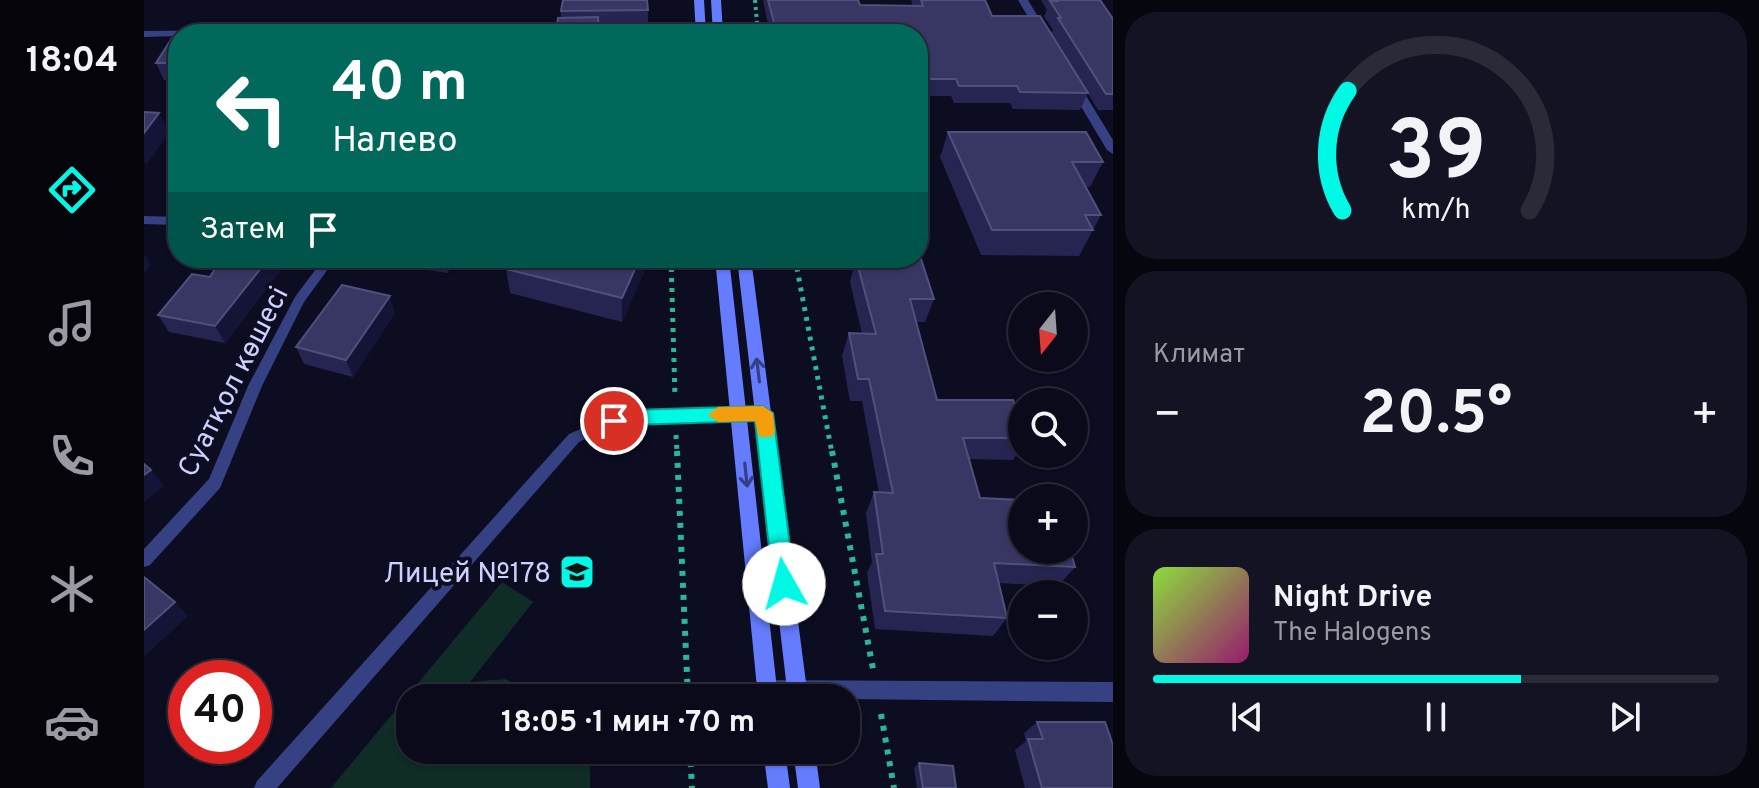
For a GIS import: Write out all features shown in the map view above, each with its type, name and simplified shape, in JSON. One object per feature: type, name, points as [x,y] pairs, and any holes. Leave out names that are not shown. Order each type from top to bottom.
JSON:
[{"type":"street","points":[[699,0],[701,24]]},
{"type":"street","points":[[716,0],[718,24]]},
{"type":"street","points":[[1023,0],[1047,41]]},
{"type":"street","points":[[1064,68],[1113,150]]},
{"type":"street","points":[[723,268],[766,684]]},
{"type":"street","points":[[745,268],[796,684]]},
{"type":"street","points":[[860,693],[1113,692]]},
{"type":"street","points":[[776,764],[779,788]]},
{"type":"street","points":[[806,764],[809,788]]},
{"type":"lane","points":[[144,34],[168,34]]},
{"type":"lane","points":[[144,220],[168,221]]},
{"type":"lane","name":"Суатқол көшесі","points":[[144,560],[215,483],[255,386],[299,300],[323,268]]},
{"type":"lane","points":[[264,788],[574,438],[597,425],[630,417],[763,413]]},
{"type":"path","points":[[755,0],[757,24]]},
{"type":"path","points":[[671,268],[687,684]]},
{"type":"path","points":[[797,268],[894,788]]},
{"type":"path","points":[[691,764],[692,788]]},
{"type":"green space","points":[[502,582],[533,602],[470,682],[505,679],[515,684],[417,684]]},
{"type":"green space","points":[[396,710],[396,764],[587,764],[590,768],[590,788],[331,788]]},
{"type":"building","points":[[563,0],[647,0],[648,10],[561,11]]},
{"type":"building","points":[[768,0],[858,0],[860,5],[923,6],[921,0],[985,0],[992,16],[1040,16],[1088,93],[1020,92],[1017,86],[959,86],[956,79],[928,79],[928,24],[774,24]]},
{"type":"building","points":[[1100,0],[1113,19],[1113,94],[1106,94],[1058,18],[1061,18],[1050,1]]},
{"type":"building","points":[[598,17],[598,24],[557,24],[558,18]]},
{"type":"building","points":[[168,44],[168,63],[156,63]]},
{"type":"building","points":[[144,112],[159,113],[144,133]]},
{"type":"building","points":[[948,132],[1086,132],[1103,162],[1072,162],[1101,215],[1085,215],[1093,230],[992,230]]},
{"type":"building","points":[[215,268],[261,268],[215,326],[158,315],[192,274],[210,277]]},
{"type":"building","points":[[507,268],[636,268],[622,298]]},
{"type":"building","points":[[858,268],[924,268],[934,299],[910,299],[937,400],[1008,400],[1008,438],[963,438],[980,498],[1008,499],[1008,564],[994,563],[1007,618],[885,611],[876,554],[883,554],[874,492],[893,493],[869,379],[858,379],[849,333],[876,334]]},
{"type":"building","points":[[342,285],[390,296],[346,360],[296,347]]},
{"type":"building","points":[[1014,564],[1074,564],[1075,567]]},
{"type":"building","points":[[144,577],[175,602],[144,630]]},
{"type":"building","points":[[1037,722],[1105,722],[1113,745],[1113,788],[1042,788],[1028,739],[1043,739]]},
{"type":"building","points":[[919,763],[953,766],[956,788],[923,788]]},
{"type":"slow traffic","points":[[718,415],[763,413],[766,432]]},
{"type":"place","name":"Лицей №178","points":[[577,572]]},
{"type":"route","points":[[614,421],[630,417],[763,413],[784,584]]}]
